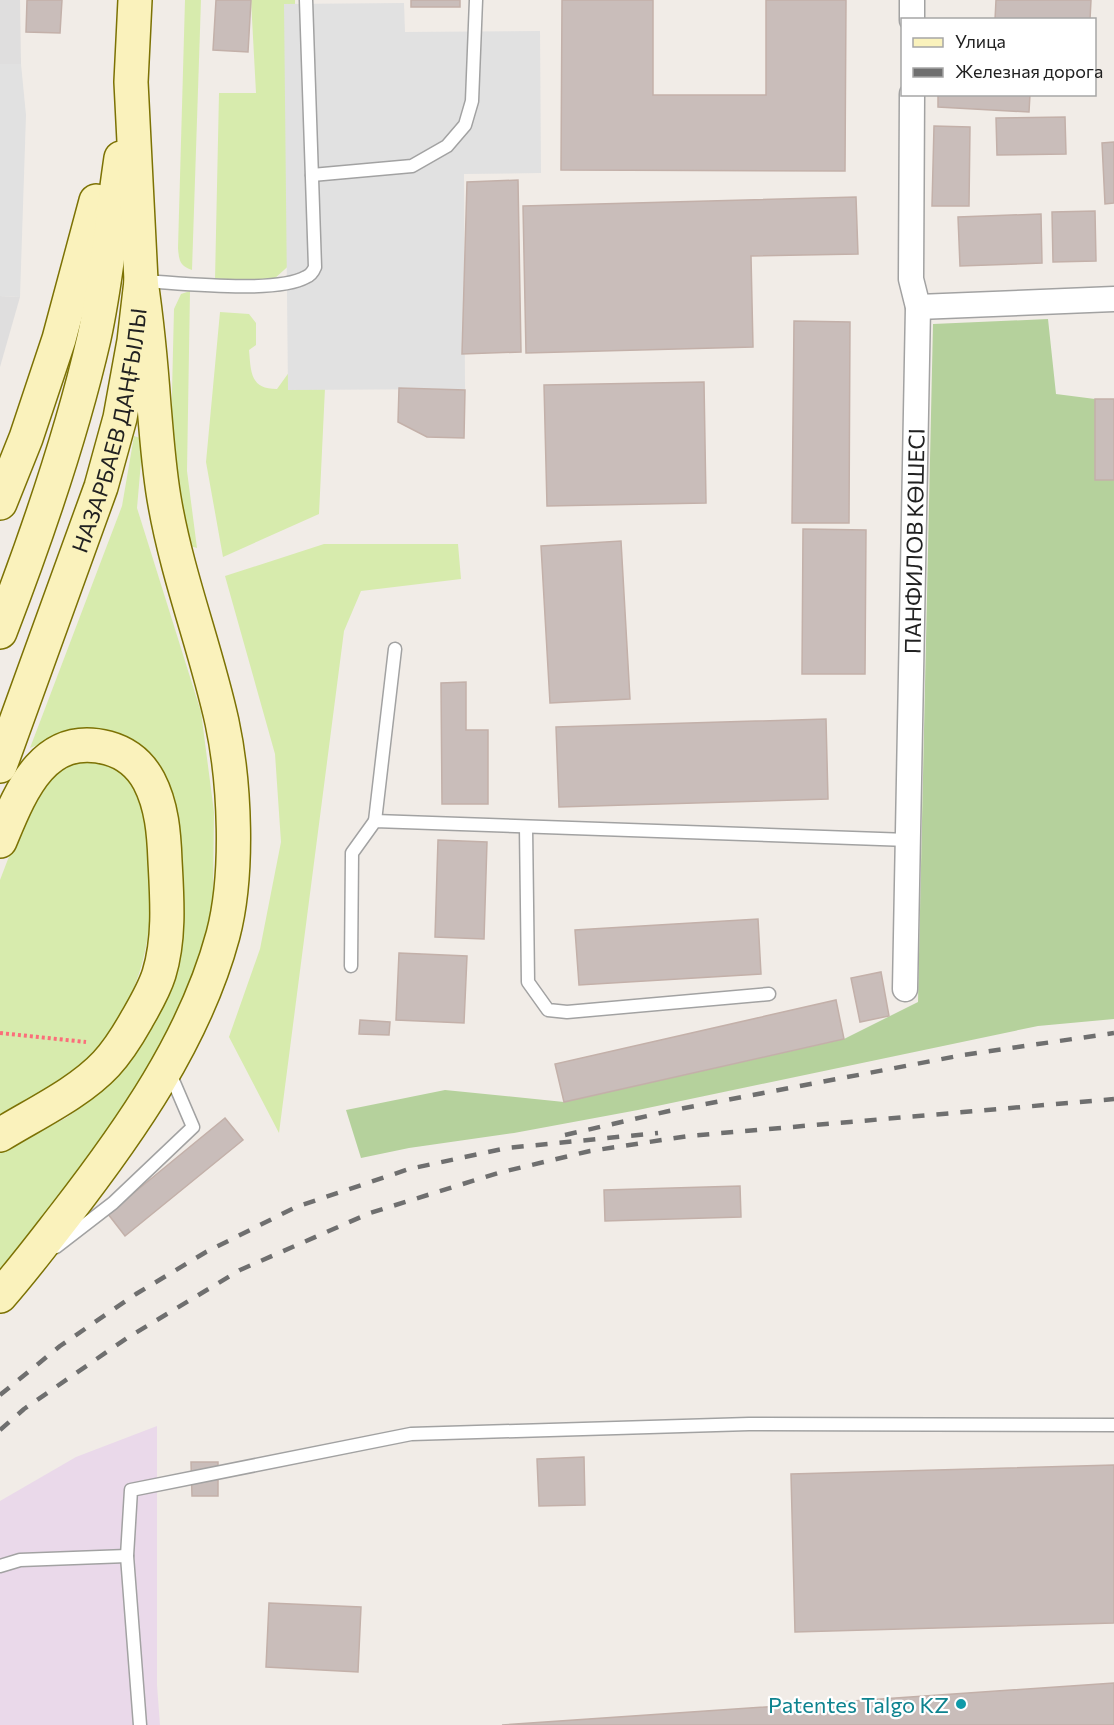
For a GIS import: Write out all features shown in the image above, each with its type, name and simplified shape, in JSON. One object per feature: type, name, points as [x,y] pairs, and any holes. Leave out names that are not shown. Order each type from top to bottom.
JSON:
[{"type":"main road","name":"НАЗАРБАЕВ ДАҢҒЫЛЫ","points":[[0,766],[110,458],[134,341],[141,281],[132,82],[135,0]]},
{"type":"main road","name":"НАЗАРБАЕВ ДАҢҒЫЛЫ","points":[[0,632],[56,477],[94,337],[103,291],[132,82]]},
{"type":"main road","points":[[0,503],[26,438],[59,339],[94,209],[132,82]]},
{"type":"main road","points":[[8,1288],[118,1145],[144,1106],[196,1008],[223,934],[230,902],[233,831],[228,758],[222,722],[182,580],[165,504],[141,281]]},
{"type":"main road","points":[[0,841],[25,786],[36,769],[50,757],[66,748],[86,745],[115,750],[130,758],[142,770],[156,799],[163,825],[167,890],[167,921],[159,974],[144,1008],[120,1046],[93,1077],[0,1135]]},
{"type":"street","points":[[912,0],[912,18]]},
{"type":"street","name":"ПАНФИЛОВ КӨШЕСІ","points":[[905,989],[918,307],[910,279],[912,96]]},
{"type":"street","points":[[918,307],[1114,299]]},
{"type":"lane","points":[[141,281],[272,286],[304,279],[312,274],[315,267],[306,0]]},
{"type":"lane","points":[[312,175],[412,166],[447,146],[465,125],[472,101],[476,0]]},
{"type":"lane","points":[[351,966],[352,853],[375,821],[395,649]]},
{"type":"lane","points":[[375,821],[908,840]]},
{"type":"lane","points":[[526,826],[528,982],[548,1010],[567,1012],[769,994]]},
{"type":"lane","points":[[8,1288],[113,1203],[193,1127],[167,1065]]},
{"type":"lane","points":[[140,1725],[127,1556],[131,1490],[411,1434],[749,1424],[1114,1425]]},
{"type":"lane","points":[[0,1566],[20,1560],[127,1556]]},
{"type":"path","points":[[0,1033],[94,1043]]},
{"type":"shaded area","points":[[0,0],[20,0],[21,64],[0,64]]},
{"type":"shaded area","points":[[404,3],[405,32],[540,31],[541,173],[464,174],[465,389],[288,390],[284,4]]},
{"type":"shaded area","points":[[0,64],[21,64],[26,115],[20,297],[0,296]]},
{"type":"shaded area","points":[[0,296],[20,297],[0,367]]},
{"type":"shaded area","points":[[157,1426],[157,1685],[160,1725],[0,1725],[0,1501],[76,1457]]},
{"type":"green space","points":[[185,0],[201,0],[192,270],[181,262],[178,248]]},
{"type":"green space","points":[[251,0],[295,0],[294,261],[274,279],[215,280],[219,93],[256,93]]},
{"type":"green space","points":[[190,291],[187,471],[197,548],[187,545],[170,475],[174,309],[181,294]]},
{"type":"green space","points":[[220,312],[249,314],[256,323],[256,345],[249,350],[252,372],[257,382],[268,388],[277,389],[328,325],[319,514],[223,557],[206,462]]},
{"type":"green space","points":[[1048,319],[1056,394],[1095,399],[1095,479],[1114,480],[1114,1019],[1038,1026],[638,1110],[361,1158],[346,1110],[445,1090],[564,1102],[844,1039],[918,1002],[933,324]]},
{"type":"green space","points":[[134,436],[143,439],[137,508],[201,712],[214,812],[213,899],[205,947],[176,1029],[97,1155],[0,1276],[0,1152],[66,1118],[93,1098],[121,1070],[156,1015],[157,777],[48,741],[30,748],[122,506]]},
{"type":"green space","points":[[324,544],[458,544],[461,579],[361,591],[344,631],[279,1133],[229,1037],[260,949],[281,842],[275,754],[225,576]]},
{"type":"green space","points":[[82,757],[126,769],[144,801],[147,817],[150,897],[146,944],[141,966],[134,988],[123,1010],[99,1046],[59,1080],[0,1115],[0,880],[34,791],[44,776]]},
{"type":"building","points":[[27,0],[62,0],[60,33],[26,32]]},
{"type":"building","points":[[216,0],[251,0],[248,52],[213,50]]},
{"type":"building","points":[[411,0],[460,0],[460,7],[411,7]]},
{"type":"building","points":[[562,0],[653,0],[653,95],[766,95],[766,0],[846,0],[845,171],[561,170]]},
{"type":"building","points":[[996,0],[1091,0],[1090,18],[995,18]]},
{"type":"building","points":[[938,96],[1030,96],[1029,112],[938,107]]},
{"type":"building","points":[[1065,117],[1066,154],[997,155],[996,118]]},
{"type":"building","points":[[934,126],[970,127],[969,206],[932,206]]},
{"type":"building","points":[[1114,142],[1114,203],[1105,204],[1102,143]]},
{"type":"building","points":[[518,180],[521,352],[462,354],[467,182]]},
{"type":"building","points":[[856,197],[858,254],[751,256],[753,347],[526,353],[523,206]]},
{"type":"building","points":[[1095,211],[1096,261],[1053,262],[1052,212]]},
{"type":"building","points":[[1041,214],[1042,263],[960,266],[958,217]]},
{"type":"building","points":[[794,321],[850,322],[849,523],[792,523]]},
{"type":"building","points":[[704,382],[706,503],[547,506],[544,385]]},
{"type":"building","points":[[399,388],[465,390],[464,438],[427,437],[398,422]]},
{"type":"building","points":[[1095,399],[1114,399],[1114,480],[1095,480]]},
{"type":"building","points":[[803,529],[866,530],[865,674],[802,674]]},
{"type":"building","points":[[621,541],[630,699],[550,703],[541,546]]},
{"type":"building","points":[[466,682],[466,730],[488,730],[488,804],[442,804],[441,683]]},
{"type":"building","points":[[826,719],[828,799],[559,807],[556,727]]},
{"type":"building","points":[[438,840],[487,842],[484,939],[435,937]]},
{"type":"building","points":[[758,919],[761,974],[579,985],[575,930]]},
{"type":"building","points":[[399,953],[467,956],[464,1023],[396,1020]]},
{"type":"building","points":[[881,972],[889,1016],[860,1022],[851,978]]},
{"type":"building","points":[[836,1000],[844,1039],[564,1102],[555,1064]]},
{"type":"building","points":[[360,1020],[390,1022],[389,1035],[359,1034]]},
{"type":"building","points":[[225,1118],[243,1140],[125,1236],[108,1214]]},
{"type":"building","points":[[740,1186],[741,1217],[605,1221],[604,1190]]},
{"type":"building","points":[[584,1457],[585,1505],[539,1506],[537,1459]]},
{"type":"building","points":[[191,1462],[218,1462],[218,1496],[192,1496]]},
{"type":"building","points":[[1114,1465],[1114,1623],[795,1632],[791,1474]]},
{"type":"building","points":[[269,1603],[361,1607],[358,1672],[266,1667]]},
{"type":"building","name":"Patentes Talgo KZ","points":[[1114,1683],[1114,1725],[502,1725]]},
{"type":"railway","points":[[565,1135],[669,1111],[963,1055],[1114,1033]]},
{"type":"railway","points":[[0,1430],[24,1409],[127,1338],[240,1270],[370,1213],[498,1173],[590,1151],[688,1136],[1114,1099]]},
{"type":"railway","points":[[0,1395],[60,1346],[136,1294],[206,1252],[296,1207],[409,1169],[507,1148],[658,1133]]},
{"type":"place","name":"Patentes Talgo KZ","points":[[961,1704]]}]
